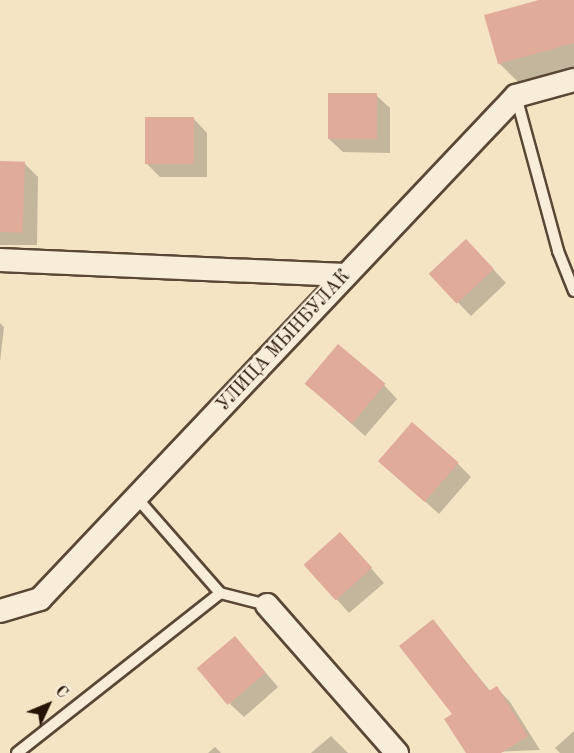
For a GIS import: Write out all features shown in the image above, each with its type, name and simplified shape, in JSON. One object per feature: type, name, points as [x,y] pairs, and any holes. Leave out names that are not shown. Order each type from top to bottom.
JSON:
[{"type":"street","points":[[516,96],[574,80]]},
{"type":"street","name":"УЛИЦА МЫНБУЛАК","points":[[0,611],[40,599],[516,96]]},
{"type":"street","points":[[0,260],[346,274]]},
{"type":"street","points":[[267,605],[397,753]]},
{"type":"lane","points":[[516,96],[558,251],[574,291]]},
{"type":"lane","points":[[136,497],[220,593],[267,605]]},
{"type":"lane","points":[[16,753],[220,593]]},
{"type":"building","points":[[539,0],[574,0],[574,43],[498,64],[484,15]]},
{"type":"building","points":[[328,93],[377,93],[377,139],[328,139]]},
{"type":"building","points":[[145,117],[194,117],[194,164],[145,164]]},
{"type":"building","points":[[0,161],[25,162],[23,233],[0,232]]},
{"type":"building","points":[[466,239],[494,269],[457,304],[429,274]]},
{"type":"building","points":[[338,344],[385,384],[352,424],[305,384]]},
{"type":"building","points":[[412,422],[459,463],[425,502],[378,461]]},
{"type":"building","points":[[340,532],[372,568],[336,600],[304,565]]},
{"type":"building","points":[[433,619],[489,691],[497,686],[528,736],[501,753],[466,753],[444,719],[452,714],[399,646]]},
{"type":"building","points":[[235,636],[266,673],[228,705],[197,668]]}]
